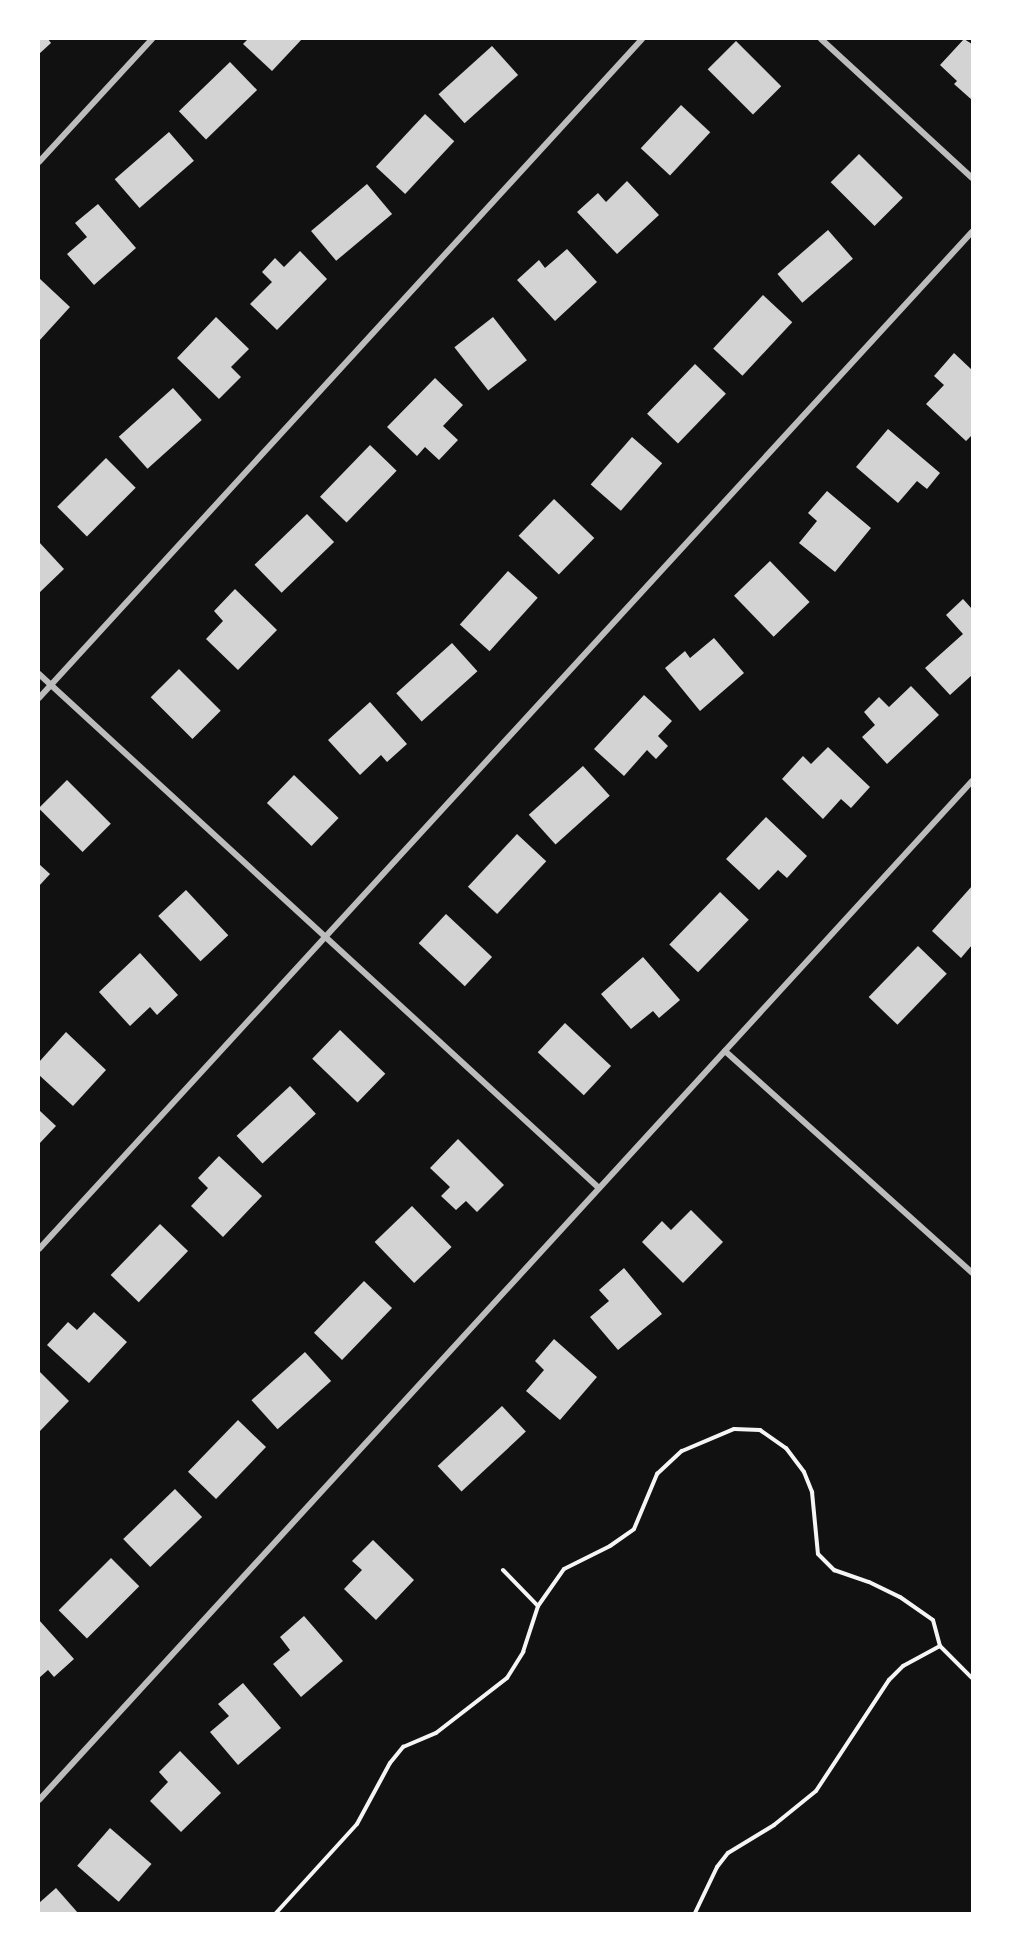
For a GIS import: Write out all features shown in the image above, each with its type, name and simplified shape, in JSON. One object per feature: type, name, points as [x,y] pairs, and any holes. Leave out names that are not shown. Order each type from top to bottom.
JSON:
[{"type":"street","points":[[39,162],[152,39]]},
{"type":"street","points":[[39,698],[642,39]]},
{"type":"street","points":[[821,39],[972,178]]},
{"type":"street","points":[[39,1250],[972,232]]},
{"type":"street","points":[[39,674],[598,1188]]},
{"type":"street","points":[[39,1800],[972,781]]},
{"type":"street","points":[[725,1051],[972,1274]]},
{"type":"path","points":[[276,1913],[357,1824],[390,1763],[403,1747],[436,1733],[507,1678],[524,1652],[538,1606],[564,1569],[610,1546],[634,1529],[657,1474],[682,1451],[734,1429],[760,1430],[786,1448],[804,1472],[812,1492],[818,1554],[834,1570],[869,1582],[900,1597],[933,1620],[940,1646],[972,1678]]},
{"type":"path","points":[[503,1570],[538,1606]]},
{"type":"path","points":[[695,1913],[717,1867],[728,1853],[781,1820],[816,1791],[889,1680],[903,1666],[940,1646]]},
{"type":"building","points":[[39,39],[48,39],[51,43],[39,54]]},
{"type":"building","points":[[248,39],[302,39],[272,71],[243,44]]},
{"type":"building","points":[[964,39],[972,44],[972,100],[954,84],[957,81],[940,65]]},
{"type":"building","points":[[736,41],[781,86],[753,115],[708,69]]},
{"type":"building","points":[[492,46],[518,75],[465,123],[438,94]]},
{"type":"building","points":[[230,62],[257,90],[206,139],[179,111]]},
{"type":"building","points":[[681,105],[710,132],[670,175],[641,148]]},
{"type":"building","points":[[425,114],[454,141],[405,194],[376,167]]},
{"type":"building","points":[[169,132],[194,161],[140,208],[115,179]]},
{"type":"building","points":[[859,154],[903,198],[875,226],[831,182]]},
{"type":"building","points":[[627,181],[659,215],[617,254],[577,212],[598,193],[606,202]]},
{"type":"building","points":[[367,184],[392,214],[336,261],[311,231]]},
{"type":"building","points":[[98,204],[136,248],[94,285],[67,254],[87,237],[75,223]]},
{"type":"building","points":[[828,230],[853,259],[802,303],[777,274]]},
{"type":"building","points":[[567,249],[597,282],[555,321],[517,280],[539,260],[545,268]]},
{"type":"building","points":[[300,251],[327,279],[277,330],[250,304],[272,282],[262,272],[275,258],[284,267]]},
{"type":"building","points":[[39,278],[70,307],[39,341]]},
{"type":"building","points":[[763,295],[792,322],[742,376],[713,348]]},
{"type":"building","points":[[216,317],[249,349],[231,367],[241,377],[219,399],[177,358]]},
{"type":"building","points":[[493,317],[527,360],[488,391],[454,347]]},
{"type":"building","points":[[954,353],[972,370],[972,435],[966,441],[926,404],[944,385],[934,376]]},
{"type":"building","points":[[695,364],[726,394],[678,444],[647,414]]},
{"type":"building","points":[[435,378],[463,405],[443,426],[458,440],[439,460],[425,447],[417,456],[387,427]]},
{"type":"building","points":[[173,388],[202,420],[148,469],[119,437]]},
{"type":"building","points":[[888,429],[940,473],[927,489],[917,481],[898,503],[856,467]]},
{"type":"building","points":[[632,437],[662,463],[621,511],[591,485]]},
{"type":"building","points":[[370,445],[397,471],[347,522],[320,497]]},
{"type":"building","points":[[106,458],[136,488],[87,536],[57,507]]},
{"type":"building","points":[[827,491],[871,528],[835,572],[799,543],[817,521],[808,513]]},
{"type":"building","points":[[554,499],[594,538],[559,575],[519,536]]},
{"type":"building","points":[[307,514],[334,542],[282,593],[254,565]]},
{"type":"building","points":[[39,542],[64,569],[39,593]]},
{"type":"building","points":[[770,561],[810,602],[774,637],[734,596]]},
{"type":"building","points":[[508,571],[538,598],[490,651],[460,625]]},
{"type":"building","points":[[235,589],[277,630],[238,670],[206,639],[223,621],[214,611]]},
{"type":"building","points":[[963,599],[972,609],[972,675],[950,695],[925,668],[963,634],[946,615]]},
{"type":"building","points":[[714,638],[744,673],[700,711],[665,668],[685,651],[690,658]]},
{"type":"building","points":[[452,643],[477,671],[422,721],[396,693]]},
{"type":"building","points":[[179,669],[221,711],[192,739],[151,697]]},
{"type":"building","points":[[911,686],[939,715],[887,764],[862,737],[875,725],[864,712],[879,697],[889,707]]},
{"type":"building","points":[[644,695],[672,721],[658,736],[668,746],[656,759],[647,750],[624,776],[594,749]]},
{"type":"building","points":[[370,702],[407,744],[387,762],[381,755],[360,775],[328,740]]},
{"type":"building","points":[[828,747],[870,787],[851,808],[841,799],[823,819],[782,779],[803,756],[811,764]]},
{"type":"building","points":[[583,766],[610,796],[556,845],[529,815]]},
{"type":"building","points":[[294,775],[339,818],[312,846],[267,803]]},
{"type":"building","points":[[67,780],[111,824],[83,852],[39,809]]},
{"type":"building","points":[[766,817],[807,856],[787,878],[778,870],[759,890],[726,859]]},
{"type":"building","points":[[517,834],[546,861],[497,914],[468,887]]},
{"type":"building","points":[[39,864],[50,874],[39,886]]},
{"type":"building","points":[[972,886],[972,945],[961,958],[932,931]]},
{"type":"building","points":[[186,890],[228,935],[200,961],[158,916]]},
{"type":"building","points":[[720,892],[749,920],[698,972],[669,945]]},
{"type":"building","points":[[446,914],[492,957],[465,986],[419,943]]},
{"type":"building","points":[[918,946],[947,974],[897,1025],[869,997]]},
{"type":"building","points":[[140,953],[178,995],[157,1015],[150,1007],[130,1026],[99,992]]},
{"type":"building","points":[[643,957],[680,1000],[659,1018],[653,1011],[631,1029],[601,994]]},
{"type":"building","points":[[565,1023],[611,1066],[584,1095],[538,1052]]},
{"type":"building","points":[[340,1030],[385,1074],[358,1103],[312,1059]]},
{"type":"building","points":[[66,1032],[106,1070],[73,1106],[39,1075],[39,1062]]},
{"type":"building","points":[[290,1086],[316,1114],[263,1164],[237,1136]]},
{"type":"building","points":[[39,1110],[56,1126],[39,1144]]},
{"type":"building","points":[[458,1139],[504,1185],[477,1212],[466,1201],[456,1210],[441,1196],[450,1187],[430,1168]]},
{"type":"building","points":[[219,1156],[262,1196],[223,1237],[191,1206],[208,1188],[198,1178]]},
{"type":"building","points":[[412,1206],[452,1247],[414,1283],[375,1242]]},
{"type":"building","points":[[691,1210],[723,1242],[683,1283],[642,1242],[662,1221],[671,1230]]},
{"type":"building","points":[[160,1224],[188,1251],[139,1302],[111,1275]]},
{"type":"building","points":[[624,1268],[662,1314],[618,1350],[590,1317],[609,1301],[599,1290]]},
{"type":"building","points":[[364,1281],[392,1308],[342,1360],[314,1333]]},
{"type":"building","points":[[94,1312],[127,1342],[89,1383],[47,1345],[68,1322],[77,1330]]},
{"type":"building","points":[[554,1339],[597,1377],[560,1420],[526,1391],[544,1370],[535,1361]]},
{"type":"building","points":[[305,1352],[331,1381],[278,1429],[251,1400]]},
{"type":"building","points":[[39,1371],[69,1401],[39,1432]]},
{"type":"building","points":[[502,1406],[526,1432],[462,1492],[438,1466]]},
{"type":"building","points":[[238,1420],[266,1447],[216,1499],[188,1472]]},
{"type":"building","points":[[175,1489],[202,1517],[150,1567],[123,1539]]},
{"type":"building","points":[[373,1540],[414,1580],[376,1620],[344,1589],[362,1570],[352,1561]]},
{"type":"building","points":[[111,1558],[139,1586],[87,1639],[59,1610]]},
{"type":"building","points":[[304,1616],[343,1661],[301,1697],[273,1664],[290,1650],[280,1637]]},
{"type":"building","points":[[39,1620],[74,1659],[54,1677],[48,1670],[39,1678]]},
{"type":"building","points":[[243,1683],[281,1728],[238,1765],[210,1732],[229,1716],[218,1704]]},
{"type":"building","points":[[180,1751],[221,1793],[181,1832],[150,1801],[168,1782],[159,1772]]},
{"type":"building","points":[[110,1828],[152,1864],[119,1902],[77,1866]]},
{"type":"building","points":[[56,1888],[78,1913],[39,1913],[39,1903]]}]
